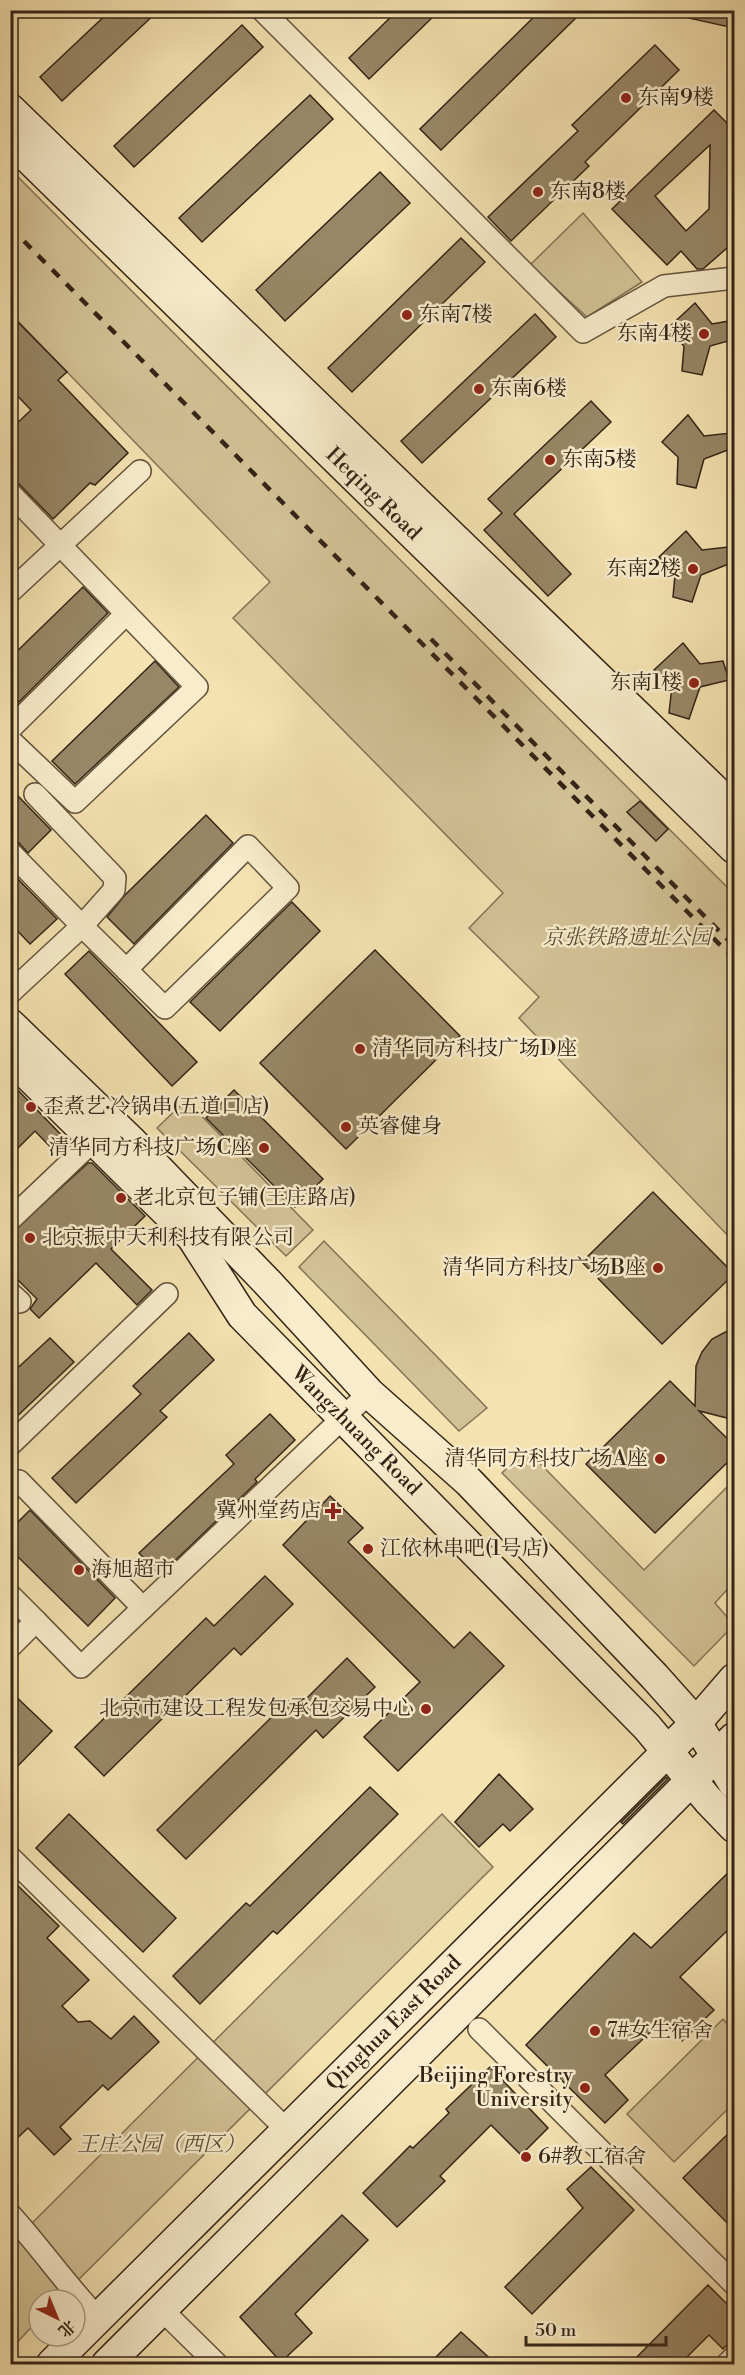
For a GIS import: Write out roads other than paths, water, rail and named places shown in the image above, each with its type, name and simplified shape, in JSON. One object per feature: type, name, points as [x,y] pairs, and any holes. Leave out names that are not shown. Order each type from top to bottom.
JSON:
[{"type":"main road","name":"Heqing Road","points":[[10,109],[735,809]]},
{"type":"main road","name":"Heqing Road","points":[[10,140],[735,848]]},
{"type":"main road","name":"Wangzhuang Road","points":[[10,1024],[130,1140],[369,1393],[469,1482],[696,1723],[729,1764]]},
{"type":"main road","name":"Wangzhuang Road","points":[[10,1057],[192,1237],[242,1315],[668,1749],[700,1791],[735,1827]]},
{"type":"main road","name":"Qinghua East Road","points":[[52,2364],[696,1723],[735,1679]]},
{"type":"main road","name":"Qinghua East Road","points":[[107,2364],[161,2309],[729,1764]]},
{"type":"street","points":[[262,10],[583,332],[664,286],[735,278]]},
{"type":"street","points":[[10,592],[140,471]]},
{"type":"street","points":[[10,493],[197,687],[75,802],[10,740]]},
{"type":"street","points":[[10,729],[126,614]]},
{"type":"street","points":[[10,993],[82,926],[114,890],[115,878],[35,794]]},
{"type":"street","points":[[10,852],[82,926],[126,970],[165,1008],[288,888],[248,846],[126,970]]},
{"type":"street","points":[[10,1220],[94,1140]]},
{"type":"street","points":[[10,1445],[167,1294]]},
{"type":"street","points":[[10,1595],[81,1667],[369,1393]]},
{"type":"street","points":[[13,1480],[143,1608]]},
{"type":"street","points":[[10,1647],[36,1621]]},
{"type":"street","points":[[10,1857],[287,2130]]},
{"type":"street","points":[[479,2029],[735,2284]]},
{"type":"street","points":[[10,2214],[41,2247],[75,2295],[98,2318]]},
{"type":"street","points":[[161,2309],[217,2364]]},
{"type":"street","points":[[727,2364],[735,2357]]},
{"type":"railway","points":[[10,227],[734,959]]},
{"type":"railway","points":[[431,639],[734,946]]},
{"type":"place","name":"东南9楼","points":[[626,98]]},
{"type":"place","name":"东南8楼","points":[[538,192]]},
{"type":"place","name":"东南7楼","points":[[407,315]]},
{"type":"place","name":"东南4楼","points":[[704,334]]},
{"type":"place","name":"东南6楼","points":[[479,389]]},
{"type":"place","name":"东南5楼","points":[[550,460]]},
{"type":"place","name":"东南2楼","points":[[693,569]]},
{"type":"place","name":"东南1楼","points":[[694,683]]},
{"type":"place","name":"清华同方科技广场D座","points":[[360,1049]]},
{"type":"place","name":"歪煮艺·冷锅串(五道口店)","points":[[31,1107]]},
{"type":"place","name":"英睿健身","points":[[346,1127]]},
{"type":"place","name":"清华同方科技广场C座","points":[[264,1148]]},
{"type":"place","name":"老北京包子铺(王庄路店)","points":[[121,1198]]},
{"type":"place","name":"北京振中天利科技有限公司","points":[[30,1238]]},
{"type":"place","name":"清华同方科技广场B座","points":[[658,1268]]},
{"type":"place","name":"清华同方科技广场A座","points":[[660,1459]]},
{"type":"place","name":"冀州堂药店","points":[[333,1511]]},
{"type":"place","name":"江依林串吧(1号店)","points":[[368,1549]]},
{"type":"place","name":"海旭超市","points":[[79,1570]]},
{"type":"place","name":"北京市建设工程发包承包交易中心","points":[[426,1709]]},
{"type":"place","name":"7#女生宿舍","points":[[595,2031]]},
{"type":"place","name":"Beijing Forestry University","points":[[585,2088]]},
{"type":"place","name":"6#教工宿舍","points":[[526,2157]]},
{"type":"park label","name":"京张铁路遗址公园","points":[[627,938]]},
{"type":"park label","name":"王庄公园（西区）","points":[[161,2145]]}]
